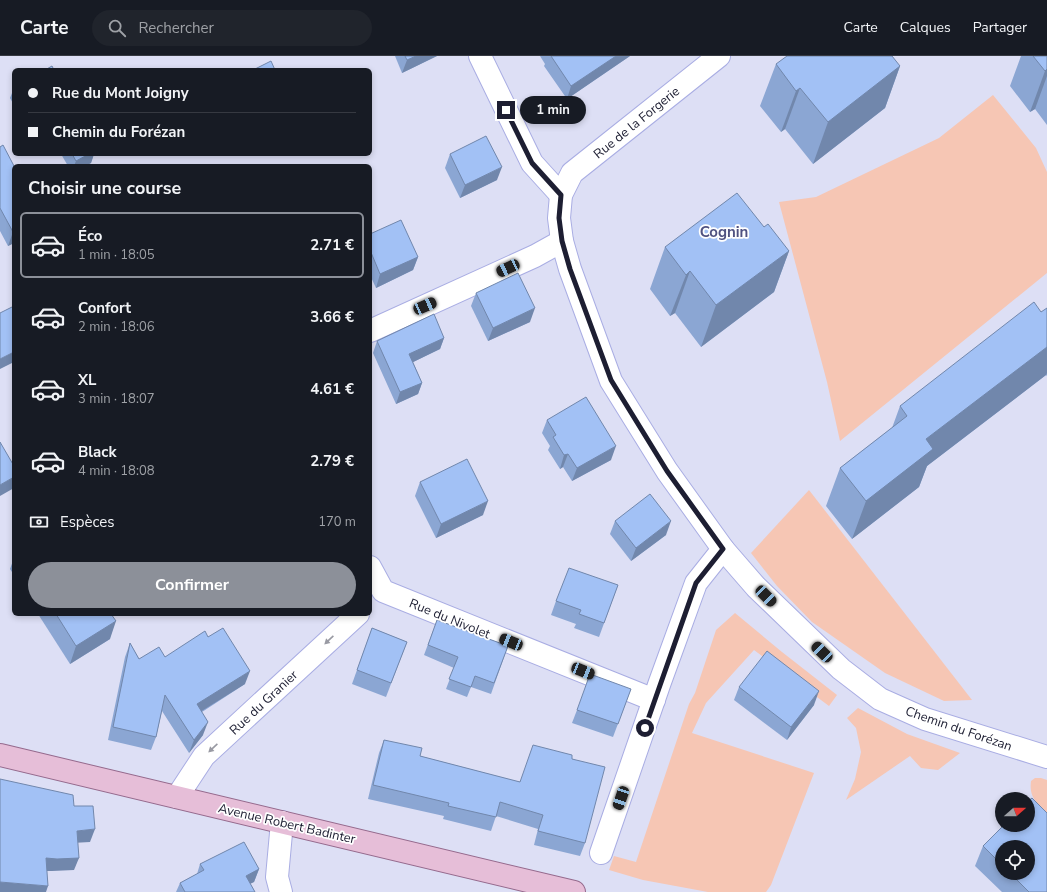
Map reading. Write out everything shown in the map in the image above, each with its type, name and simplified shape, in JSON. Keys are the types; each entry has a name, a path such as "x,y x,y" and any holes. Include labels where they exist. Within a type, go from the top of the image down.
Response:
{"main road":[{"name":"Avenue Robert Badinter","path":"0,755 574,892"}],"street":[{"path":"480,56 532,163 561,195"},
{"name":"Rue de la Forgerie","path":"561,195 572,173 719,56"},
{"name":"Chemin du Forézan","path":"561,195 559,218 562,241 570,269 611,380 667,471 723,549 756,587 841,669 880,699 925,719 1047,757"},
{"path":"372,330 535,256 562,241"},
{"path":"601,853 696,583 723,549"},
{"name":"Rue du Nivolet","path":"372,578 376,597 654,700"},
{"name":"Rue du Granier","path":"177,797 204,756 356,616"},
{"path":"281,892 277,876 282,822"}],"shaded area":[{"path":"993,95 1036,148 1047,172 1047,273 840,441 827,382 779,202 816,197 939,138"},
{"path":"809,490 972,700 944,701 885,673 812,622 777,586 751,553"},
{"path":"735,613 837,695 829,706 754,650 706,703 692,733 814,773 771,885 766,892 708,892 643,880 609,870 614,856 636,862 689,704 695,693 716,630"},
{"path":"858,708 907,734 960,753 938,770 921,768 910,756 846,800 855,779 861,752 856,728 847,718"},
{"path":"1035,778 1047,780 1047,813 1035,800 1035,792 1031,791 1031,781"}],"building":[{"path":"405,56 416,56 407,60"},
{"path":"551,56 616,56 571,86"},
{"path":"787,56 892,56 900,66 828,122 800,88 796,91 776,64"},
{"path":"1033,56 1047,56 1047,69 1045,71"},
{"path":"271,61 274,68 257,68"},
{"path":"486,136 502,167 465,185 450,154"},
{"path":"3,145 13,164 12,230 0,208 0,147"},
{"path":"73,156 85,156 76,161"},
{"path":"737,193 764,227 768,224 789,251 716,305 690,271 686,275 665,247"},
{"path":"401,220 418,257 380,274 372,255 372,233"},
{"path":"518,273 535,308 493,328 476,293"},
{"path":"1034,302 1041,312 1047,308 1047,347 926,439 933,449 866,501 840,468 907,416 900,406"},
{"path":"12,307 12,353 0,359 0,313"},
{"path":"434,314 444,338 409,354 422,383 400,392 377,341"},
{"path":"586,397 616,446 577,468 568,454 564,455 553,437 556,435 547,420"},
{"path":"0,442 12,463 12,478 0,485"},
{"path":"467,459 488,501 441,524 420,482"},
{"path":"650,494 671,521 636,548 615,521"},
{"path":"569,568 618,585 604,623 579,614 581,610 556,601"},
{"path":"57,616 112,616 116,621 76,646"},
{"path":"437,620 508,646 494,683 475,676 471,687 449,679 458,657 428,645"},
{"path":"223,628 250,671 197,704 208,722 194,740 165,695 156,737 113,727 130,643 139,659 159,647 165,657 205,631 208,637"},
{"path":"372,628 407,642 391,683 357,670"},
{"path":"767,651 819,691 791,727 739,687"},
{"path":"590,674 631,689 618,724 577,710"},
{"path":"384,740 422,748 420,756 520,782 533,745 572,755 572,759 605,767 585,843 538,831 543,815 500,802 496,817 448,806 449,803 373,785"},
{"path":"0,779 73,795 74,806 93,806 95,829 77,831 79,858 46,858 48,886 0,882"},
{"path":"1035,801 1047,813 1047,892 1029,892 1017,880 1035,880 1035,840 995,840 995,858 983,846 997,832 1035,832"},
{"path":"244,842 259,869 246,876 255,892 185,892 180,883 204,870 200,864"}],"district":[{"name":"Cognin","path":"724,232"}],"route":[{"path":"506,110 532,163 561,195 559,218 562,241 570,269 611,380 667,471 723,549 696,583 645,728"}]}
